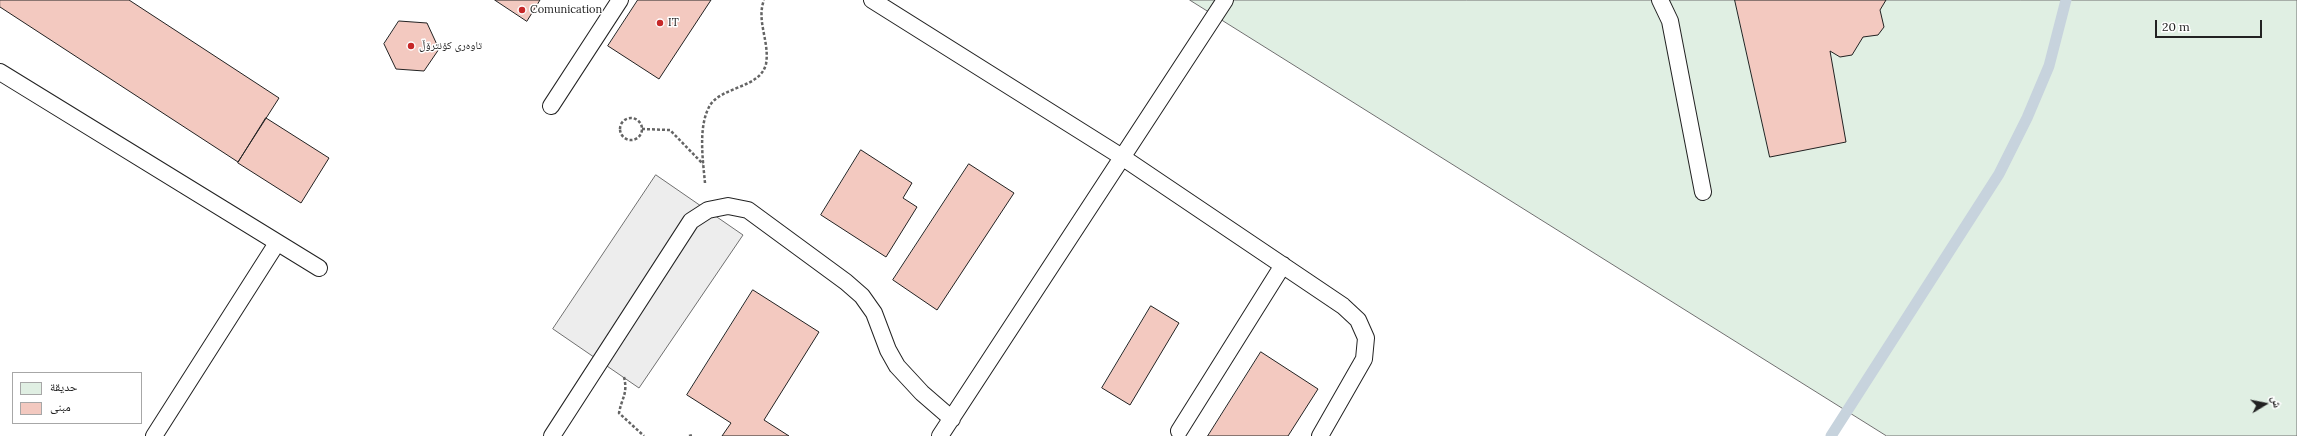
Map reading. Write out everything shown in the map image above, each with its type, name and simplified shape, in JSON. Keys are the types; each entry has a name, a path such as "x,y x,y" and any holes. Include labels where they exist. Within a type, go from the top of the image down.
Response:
{"lane":[{"path":"551,106 620,0"},
{"path":"872,0 1122,157 1343,306 1358,320 1366,338 1364,358 1320,436"},
{"path":"552,436 687,226 691,221 708,210 728,206 748,210 846,282 862,296 874,313 888,350 897,366 922,394 948,430 1122,157 1225,0"},
{"path":"1660,0 1670,21 1702,192"},
{"path":"0,72 319,268"},
{"path":"154,436 277,243"},
{"path":"1179,431 1283,265"}],"path":[{"path":"708,210 703,164 704,125 709,107 718,97 757,77 766,64 766,48 760,14 764,0"},
{"path":"628,118 634,118 640,123 642,129 639,136 634,139 627,139 622,135 620,128 622,122 628,118"},
{"path":"642,129 670,130 703,164"},
{"path":"605,353 616,362 623,373 626,386 625,398 619,413 644,436"},
{"path":"689,436 693,435"}],"green space":[{"path":"1190,0 2297,0 2297,436 1887,436"}],"shaded area":[{"path":"656,175 743,235 639,388 553,329"}],"building":[{"path":"0,0 129,0 279,98 238,162 0,7"},
{"name":"Comunication","path":"495,0 540,0 527,21"},
{"name":"IT","path":"638,0 711,0 659,79 608,46"},
{"path":"1735,0 1886,0 1880,10 1884,27 1878,35 1863,37 1852,55 1840,57 1830,51 1846,142 1770,157"},
{"name":"تاوەری کۆنترۆڵ","path":"399,21 427,23 439,49 424,71 396,69 384,44"},
{"path":"266,118 329,158 301,203 238,163"},
{"path":"861,150 912,183 903,198 917,207 886,257 821,215"},
{"path":"969,164 1014,193 937,310 893,280"},
{"path":"753,290 819,332 764,420 789,436 722,436 731,423 687,395"},
{"path":"1151,306 1179,323 1130,405 1102,388"},
{"path":"1261,352 1318,389 1288,436 1208,436"}],"waterway":[{"path":"1831,436 1999,174 2027,118 2049,66 2066,0"}],"place":[{"name":"Comunication","path":"522,10"},
{"name":"IT","path":"660,23"},
{"name":"تاوەری کۆنترۆڵ","path":"411,46"}]}
